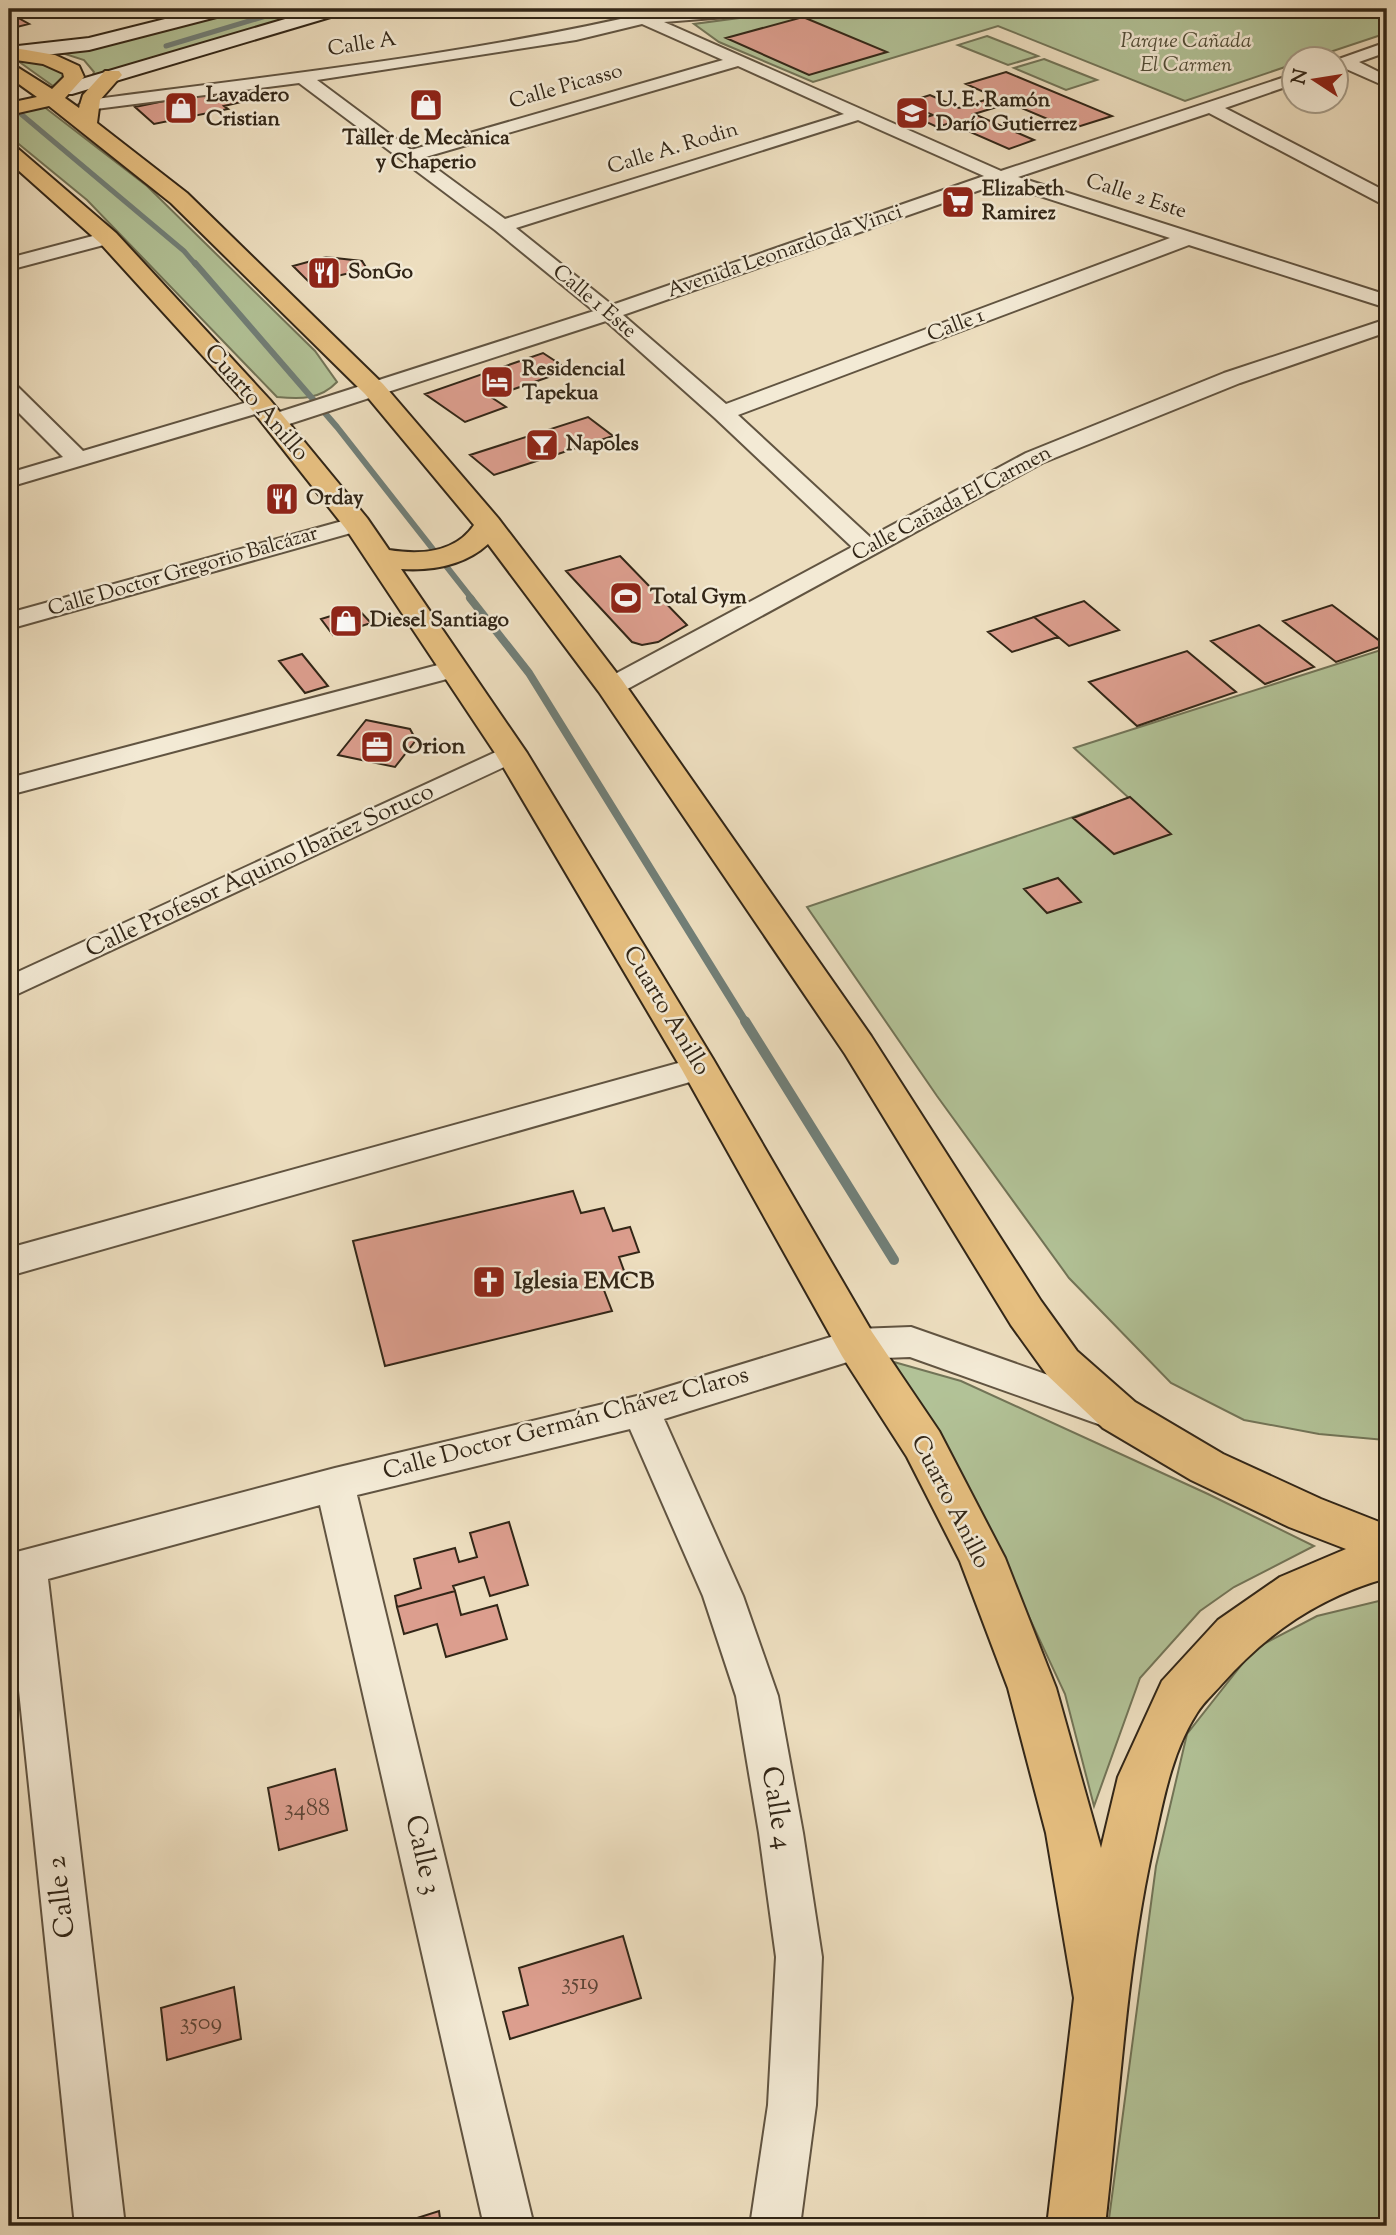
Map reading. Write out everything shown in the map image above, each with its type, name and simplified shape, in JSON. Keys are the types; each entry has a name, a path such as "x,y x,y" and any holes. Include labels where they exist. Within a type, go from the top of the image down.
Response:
{"highway":[{"path":"9,53 41,57 67,67 74,77 58,94 9,109"},
{"path":"9,68 58,94 87,115 178,198 374,389 488,524 611,687 858,1045 1026,1313 1062,1363 1119,1415 1207,1467 1305,1513 1387,1545"},
{"path":"87,115 112,75"},
{"name":"Cuarto Anillo","path":"9,152 108,238 268,413 357,524 511,753 700,1068 858,1344 923,1444 976,1547 1032,1688 1072,1833 1101,1997"},
{"path":"403,593 415,578 483,534 488,524"},
{"path":"380,557 414,562 479,554 511,556"},
{"path":"1076,2226 1101,1997 1122,1868 1143,1777 1179,1697 1235,1635 1297,1592 1354,1567 1387,1558"}],"main road":[{"path":"9,53 89,44 192,12 226,9"},
{"path":"58,94 112,75 338,9"}],"street":[{"name":"Calle A","path":"87,115 302,77 576,35 683,9"},
{"path":"645,19 764,9"},
{"name":"Calle 2 Este","path":"645,19 1000,177 1387,302"},
{"path":"1350,60 1387,47"},
{"name":"Calle Picasso","path":"407,157 738,61"},
{"path":"1350,67 1387,82"},
{"name":"Calle 1 Este","path":"302,77 502,226 608,313 723,413 869,549"},
{"name":"Avenida Leonardo da Vinci","path":"9,480 79,459 268,413 305,413 344,401 1280,84"},
{"path":"1210,107 1387,199"},
{"name":"Calle A. Rodin","path":"502,226 858,115"},
{"path":"9,264 108,238"},
{"name":"Calle 1","path":"723,413 1189,239"},
{"name":"Calle Cañada El Carmen","path":"611,687 1034,458 1232,378 1387,325"},
{"path":"9,391 79,459"},
{"name":"Calle Doctor Gregorio Balcázar","path":"9,621 357,524"},
{"path":"9,787 453,669"},
{"name":"Calle Profesor Aquino Ibañez Soruco","path":"9,988 511,753"},
{"path":"9,1262 700,1068"},
{"name":"Calle Doctor Germán Chávez Claros","path":"21,1583 340,1505 858,1344 911,1342 1119,1415"},
{"name":"Calle 4","path":"640,1410 723,1596 757,1696 781,1833 799,1957 792,2105 775,2226"},
{"name":"Calle 3","path":"340,1505 509,2226"},
{"name":"Calle 2","path":"21,1583 100,2226"}],"green space":[{"path":"243,9 319,9 92,77 94,72 84,60 59,52 113,44"},
{"name":"Parque Cañada El Carmen","path":"806,9 1387,9 1387,33 1348,46 1280,46 1280,69 1185,101 998,26 813,82 719,42 694,24"},
{"path":"987,36 1038,56 1008,65 958,45"},
{"path":"11,56 30,57 65,73 63,79 53,86"},
{"path":"1044,59 1097,80 1066,90 1014,68"},
{"path":"43,106 147,186 315,351 337,382 317,395 302,398 277,397 87,200 9,136 9,115"},
{"path":"1387,648 1385,1440 1319,1434 1244,1420 1171,1383 1069,1278 937,1096 807,907 1129,798 1074,748"},
{"path":"894,1362 961,1381 1208,1494 1314,1546 1234,1587 1200,1611 1140,1678 1094,1806 1065,1694 1009,1574"},
{"path":"1387,1599 1387,2226 1108,2226 1156,1866 1187,1734 1254,1649 1317,1616"}],"building":[{"path":"13,15 29,24 9,29 9,17"},
{"path":"803,17 887,52 809,75 726,38"},
{"path":"1006,72 1112,116 1071,129 1010,103 974,114 1034,140 1009,149 950,123 937,127 920,119 933,115 905,103 930,95 959,108 995,97 966,84"},
{"name":"Lavadero Cristian","path":"208,92 215,98 238,93 246,101 224,106 228,109 154,124 135,107"},
{"name":"SonGo","path":"326,257 362,261 367,269 328,278 332,280 312,285 293,266"},
{"name":"Residencial Tapekua","path":"543,353 569,370 491,397 506,407 465,422 425,394"},
{"name":"Napoles","path":"588,417 613,436 494,475 470,455"},
{"name":"Total Gym","path":"620,556 687,625 658,642 642,645 632,642 566,571"},
{"path":"1084,601 1119,630 1069,646 1034,617"},
{"path":"1332,605 1385,645 1336,662 1283,621"},
{"name":"Diesel Santiago","path":"357,608 371,623 333,635 321,619"},
{"path":"1034,617 1058,637 1012,652 988,632"},
{"path":"1259,625 1314,667 1265,684 1211,641"},
{"path":"1187,651 1236,692 1137,726 1089,682"},
{"path":"302,654 328,686 305,693 279,661"},
{"name":"Orion","path":"366,720 410,729 416,740 395,767 338,755"},
{"path":"1130,797 1171,834 1114,854 1073,818"},
{"path":"1058,878 1081,902 1047,913 1024,889"},
{"name":"Iglesia EMCB","path":"573,1191 581,1213 604,1208 613,1231 630,1227 639,1252 619,1257 627,1279 602,1285 612,1311 385,1366 353,1241"},
{"path":"509,1522 528,1585 490,1596 484,1577 453,1586 455,1591 397,1607 395,1596 421,1588 414,1559 455,1548 459,1562 477,1557 470,1533"},
{"path":"455,1591 461,1615 497,1605 507,1639 446,1657 437,1624 404,1634 397,1607"},
{"path":"335,1769 347,1830 279,1850 268,1788"},
{"path":"623,1936 641,1998 510,2039 503,2012 528,2005 519,1968"},
{"path":"234,1987 241,2039 167,2060 161,2008"},
{"path":"439,2211 441,2226 392,2226"}],"waterway":[{"path":"166,46 289,9"},
{"path":"21,114 184,251 196,265"},
{"path":"195,263 337,427 472,599"},
{"path":"470,598 529,673 746,1023"},
{"path":"745,1021 894,1260"}],"place":[{"name":"Taller de Mecànica y Chaperio","path":"426,105"},
{"name":"Lavadero Cristian","path":"181,108"},
{"name":"U. E. Ramón Darío Gutierrez","path":"912,113"},
{"name":"Elizabeth Ramirez","path":"958,202"},
{"name":"SonGo","path":"324,273"},
{"name":"Residencial Tapekua","path":"497,382"},
{"name":"Napoles","path":"542,445"},
{"name":"Orday","path":"282,499"},
{"name":"Total Gym","path":"626,598"},
{"name":"Diesel Santiago","path":"346,621"},
{"name":"Orion","path":"377,747"},
{"name":"Iglesia EMCB","path":"489,1282"}]}
